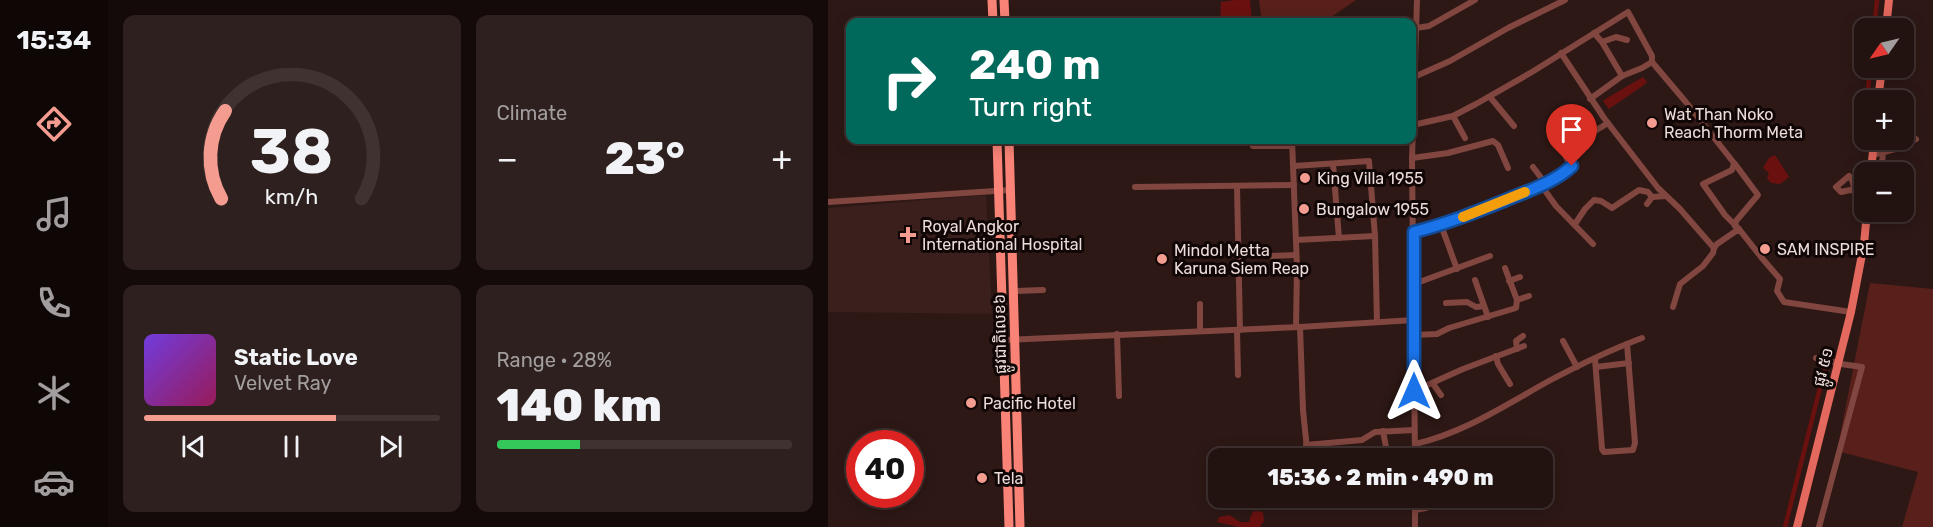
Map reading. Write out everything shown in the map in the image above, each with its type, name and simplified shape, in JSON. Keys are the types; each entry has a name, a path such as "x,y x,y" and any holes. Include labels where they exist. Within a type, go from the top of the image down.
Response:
{"highway":[{"path":"992,0 993,18"},
{"path":"1005,0 1005,18"},
{"name":"ផ្លូវជាតិលេខ៦","path":"997,144 1009,527"},
{"name":"ផ្លូវជាតិលេខ៦","path":"1009,144 1020,527"}],"main road":[{"path":"1887,18 1889,0"},
{"path":"1875,162 1879,154 1878,150"},
{"name":"ផ្លូវ ៥១","path":"1797,527 1833,363 1851,312 1866,222"}],"street":[{"path":"1417,0 1416,28 1429,26 1475,0"},
{"path":"1416,76 1450,61 1508,28 1565,0"},
{"path":"1416,125 1453,116 1490,97 1628,12 1652,56 1652,62 1685,100 1758,195 1736,221 1737,228"},
{"path":"1594,33 1622,76"},
{"path":"1602,42 1616,38 1627,40"},
{"path":"1561,53 1608,123 1666,196 1714,248"},
{"path":"1590,99 1622,76 1652,62"},
{"path":"1490,97 1514,126"},
{"path":"1453,116 1465,138"},
{"path":"1414,232 1441,225 1543,184 1571,167 1564,150 1608,123"},
{"path":"1880,162 1879,154 1916,139"},
{"path":"1412,158 1448,153 1494,141 1508,168"},
{"path":"1253,146 1279,144"},
{"path":"1292,144 1298,327 1306,448"},
{"path":"1412,144 1414,448"},
{"path":"1294,166 1369,161 1375,237 1377,322"},
{"path":"1734,163 1732,170 1703,184 1780,279 1777,289 1779,296 1784,302 1851,312"},
{"path":"1333,164 1339,238"},
{"path":"1533,167 1556,206 1593,244"},
{"path":"1135,187 1294,185"},
{"path":"1237,186 1238,375"},
{"path":"828,202 1010,190"},
{"path":"1575,224 1592,201 1598,200 1612,208 1639,190 1648,192 1652,197"},
{"path":"1652,197 1666,196"},
{"path":"1647,204 1652,197"},
{"path":"1441,225 1457,269"},
{"path":"1673,307 1680,284 1702,266 1717,244 1737,228"},
{"path":"1296,240 1375,237"},
{"path":"1270,256 1296,255"},
{"path":"1414,284 1490,256"},
{"path":"1414,335 1437,334 1449,328 1516,308 1517,300 1505,268"},
{"path":"1509,281 1520,277"},
{"path":"1475,280 1488,317"},
{"path":"1014,291 1043,290"},
{"path":"1517,300 1529,296"},
{"path":"1446,303 1467,303 1476,308 1484,306"},
{"path":"1200,304 1200,331"},
{"path":"1003,340 1414,320"},
{"path":"1117,334 1119,396"},
{"path":"1414,391 1496,356 1521,348 1516,341 1523,336"},
{"path":"1595,363 1642,338"},
{"path":"1563,341 1577,367"},
{"path":"1595,363 1603,450 1613,452 1633,450 1635,443 1627,344"},
{"path":"1496,356 1510,384"},
{"path":"1816,358 1833,363 1862,366 1819,527"},
{"path":"1414,444 1462,429 1577,367 1595,363 1629,363"},
{"path":"1433,384 1441,395"},
{"path":"1306,445 1362,440 1376,432 1383,431 1414,430"},
{"path":"1383,431 1386,448"},
{"path":"1415,527 1415,510 1424,508"}],"shaded area":[{"path":"1250,0 1252,18 1220,18 1221,2"},
{"path":"1259,0 1356,0 1330,18 1261,18"},
{"path":"1643,77 1647,82 1644,85 1609,109 1603,101"},
{"path":"1775,155 1789,177 1780,184 1771,183 1767,178 1769,173 1763,168 1769,158"},
{"name":"Royal Angkor International Hospital","path":"986,195 992,314 828,312 828,208"},
{"path":"1870,283 1933,289 1933,527 1902,527 1918,472 1837,451"},
{"path":"1255,511 1263,512 1264,521 1260,527 1239,527 1217,522 1219,517 1230,515 1240,522 1249,522"}],"waterway":[{"path":"1875,18 1877,0"},
{"path":"1868,90 1869,78"},
{"path":"1785,527 1828,356"}],"slow traffic":[{"path":"1463,217 1525,192"}],"place":[{"name":"Wat Than Noko Reach Thorm Meta","path":"1652,123"},
{"name":"King Villa 1955","path":"1305,178"},
{"name":"Bungalow 1955","path":"1304,209"},
{"name":"Royal Angkor International Hospital","path":"908,235"},
{"name":"SAM INSPIRE","path":"1765,249"},
{"name":"Mindol Metta Karuna Siem Reap","path":"1162,259"},
{"name":"Pacific Hotel","path":"971,403"},
{"name":"Tela","path":"982,478"}],"route":[{"path":"1414,391 1414,232 1441,225 1526,192 1572,166"}]}
